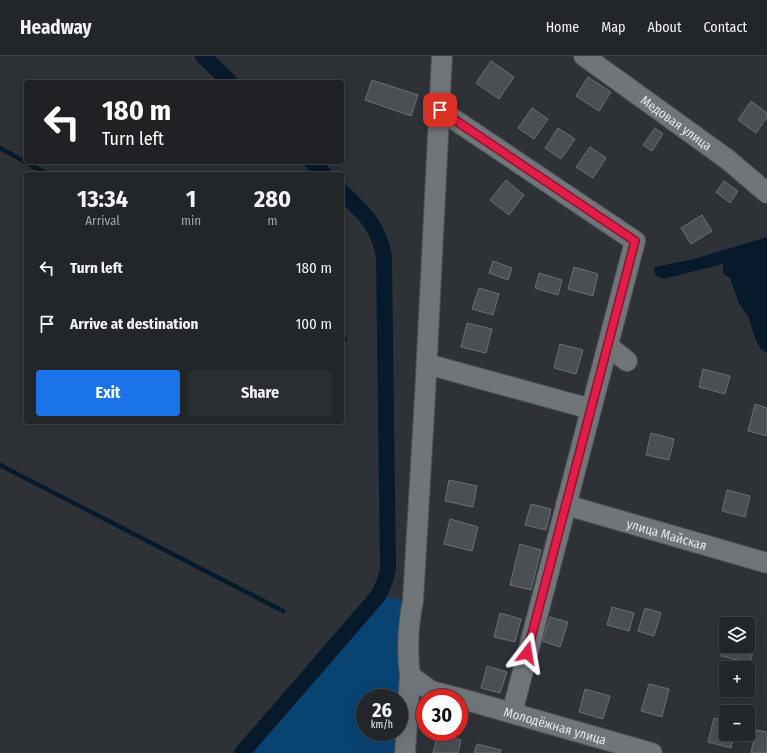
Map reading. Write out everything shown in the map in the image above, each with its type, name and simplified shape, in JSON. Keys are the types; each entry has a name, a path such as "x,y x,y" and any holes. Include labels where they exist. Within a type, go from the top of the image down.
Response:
{"street":[{"path":"405,753 410,676 408,665 410,618 413,601 427,364 442,56"},
{"name":"Медовая улица","path":"584,56 727,159 767,193"},
{"path":"440,110 635,241 512,713"},
{"path":"608,346 627,360"},
{"path":"427,364 591,409"},
{"name":"улица Майская","path":"566,505 767,563"},
{"name":"Молодёжная улица","path":"410,676 428,689"},
{"name":"Молодёжная улица","path":"468,701 652,753"}],"shaded area":[{"path":"767,237 767,353 761,349 756,341 748,316 739,304 730,278 723,274 723,264 663,279 655,275 655,267 694,259"},
{"path":"378,596 413,601 408,696 408,689 356,689 356,741 406,741 405,753 242,753"}],"building":[{"path":"491,61 514,77 499,99 476,83"},
{"path":"588,77 611,92 599,111 576,96"},
{"path":"372,80 418,95 411,116 365,100"},
{"path":"751,101 767,113 767,117 756,133 738,120"},
{"path":"532,108 548,119 534,139 518,128"},
{"path":"558,128 575,139 561,159 545,148"},
{"path":"655,128 663,134 652,151 643,145"},
{"path":"590,147 606,158 593,178 576,167"},
{"path":"506,180 524,195 509,215 490,200"},
{"path":"724,181 738,191 730,203 716,192"},
{"path":"702,215 712,231 691,244 681,228"},
{"path":"493,261 512,268 508,280 489,273"},
{"path":"574,267 598,274 593,296 568,289"},
{"path":"539,273 562,280 558,295 535,288"},
{"path":"479,288 499,294 493,315 472,309"},
{"path":"467,323 492,329 486,353 461,347"},
{"path":"560,344 583,350 576,374 554,368"},
{"path":"703,369 730,376 725,394 699,387"},
{"path":"755,404 767,408 767,436 748,431"},
{"path":"651,433 674,439 669,460 646,455"},
{"path":"449,480 477,486 473,507 445,501"},
{"path":"727,490 750,496 745,517 722,511"},
{"path":"531,504 551,509 546,530 525,525"},
{"path":"450,519 478,527 472,551 444,544"},
{"path":"520,544 541,550 531,590 510,585"},
{"path":"612,607 634,613 629,631 607,625"},
{"path":"645,608 661,613 654,636 638,631"},
{"path":"500,613 521,619 515,642 494,637"},
{"path":"550,617 568,622 560,647 542,641"},
{"path":"722,653 752,653 750,661 742,661 721,656"},
{"path":"487,666 507,672 500,693 481,688"},
{"path":"649,684 669,689 662,717 641,711"},
{"path":"585,689 610,696 603,719 579,712"},
{"path":"714,718 719,719 719,741 732,741 731,748 708,742"},
{"path":"756,730 767,732 767,753 751,753 754,741 755,741"},
{"path":"436,741 461,741 458,753 433,753"},
{"path":"477,744 501,750 500,753 474,753"}],"waterway":[{"path":"203,56 228,80"},
{"path":"0,148 24,161"},
{"path":"29,164 43,172"},
{"path":"314,164 322,172"},
{"path":"242,753 378,596 388,569 384,257 382,246 374,228 364,214 344,194"},
{"path":"0,465 283,611"}],"route":[{"path":"440,110 635,241 527,653"}]}
